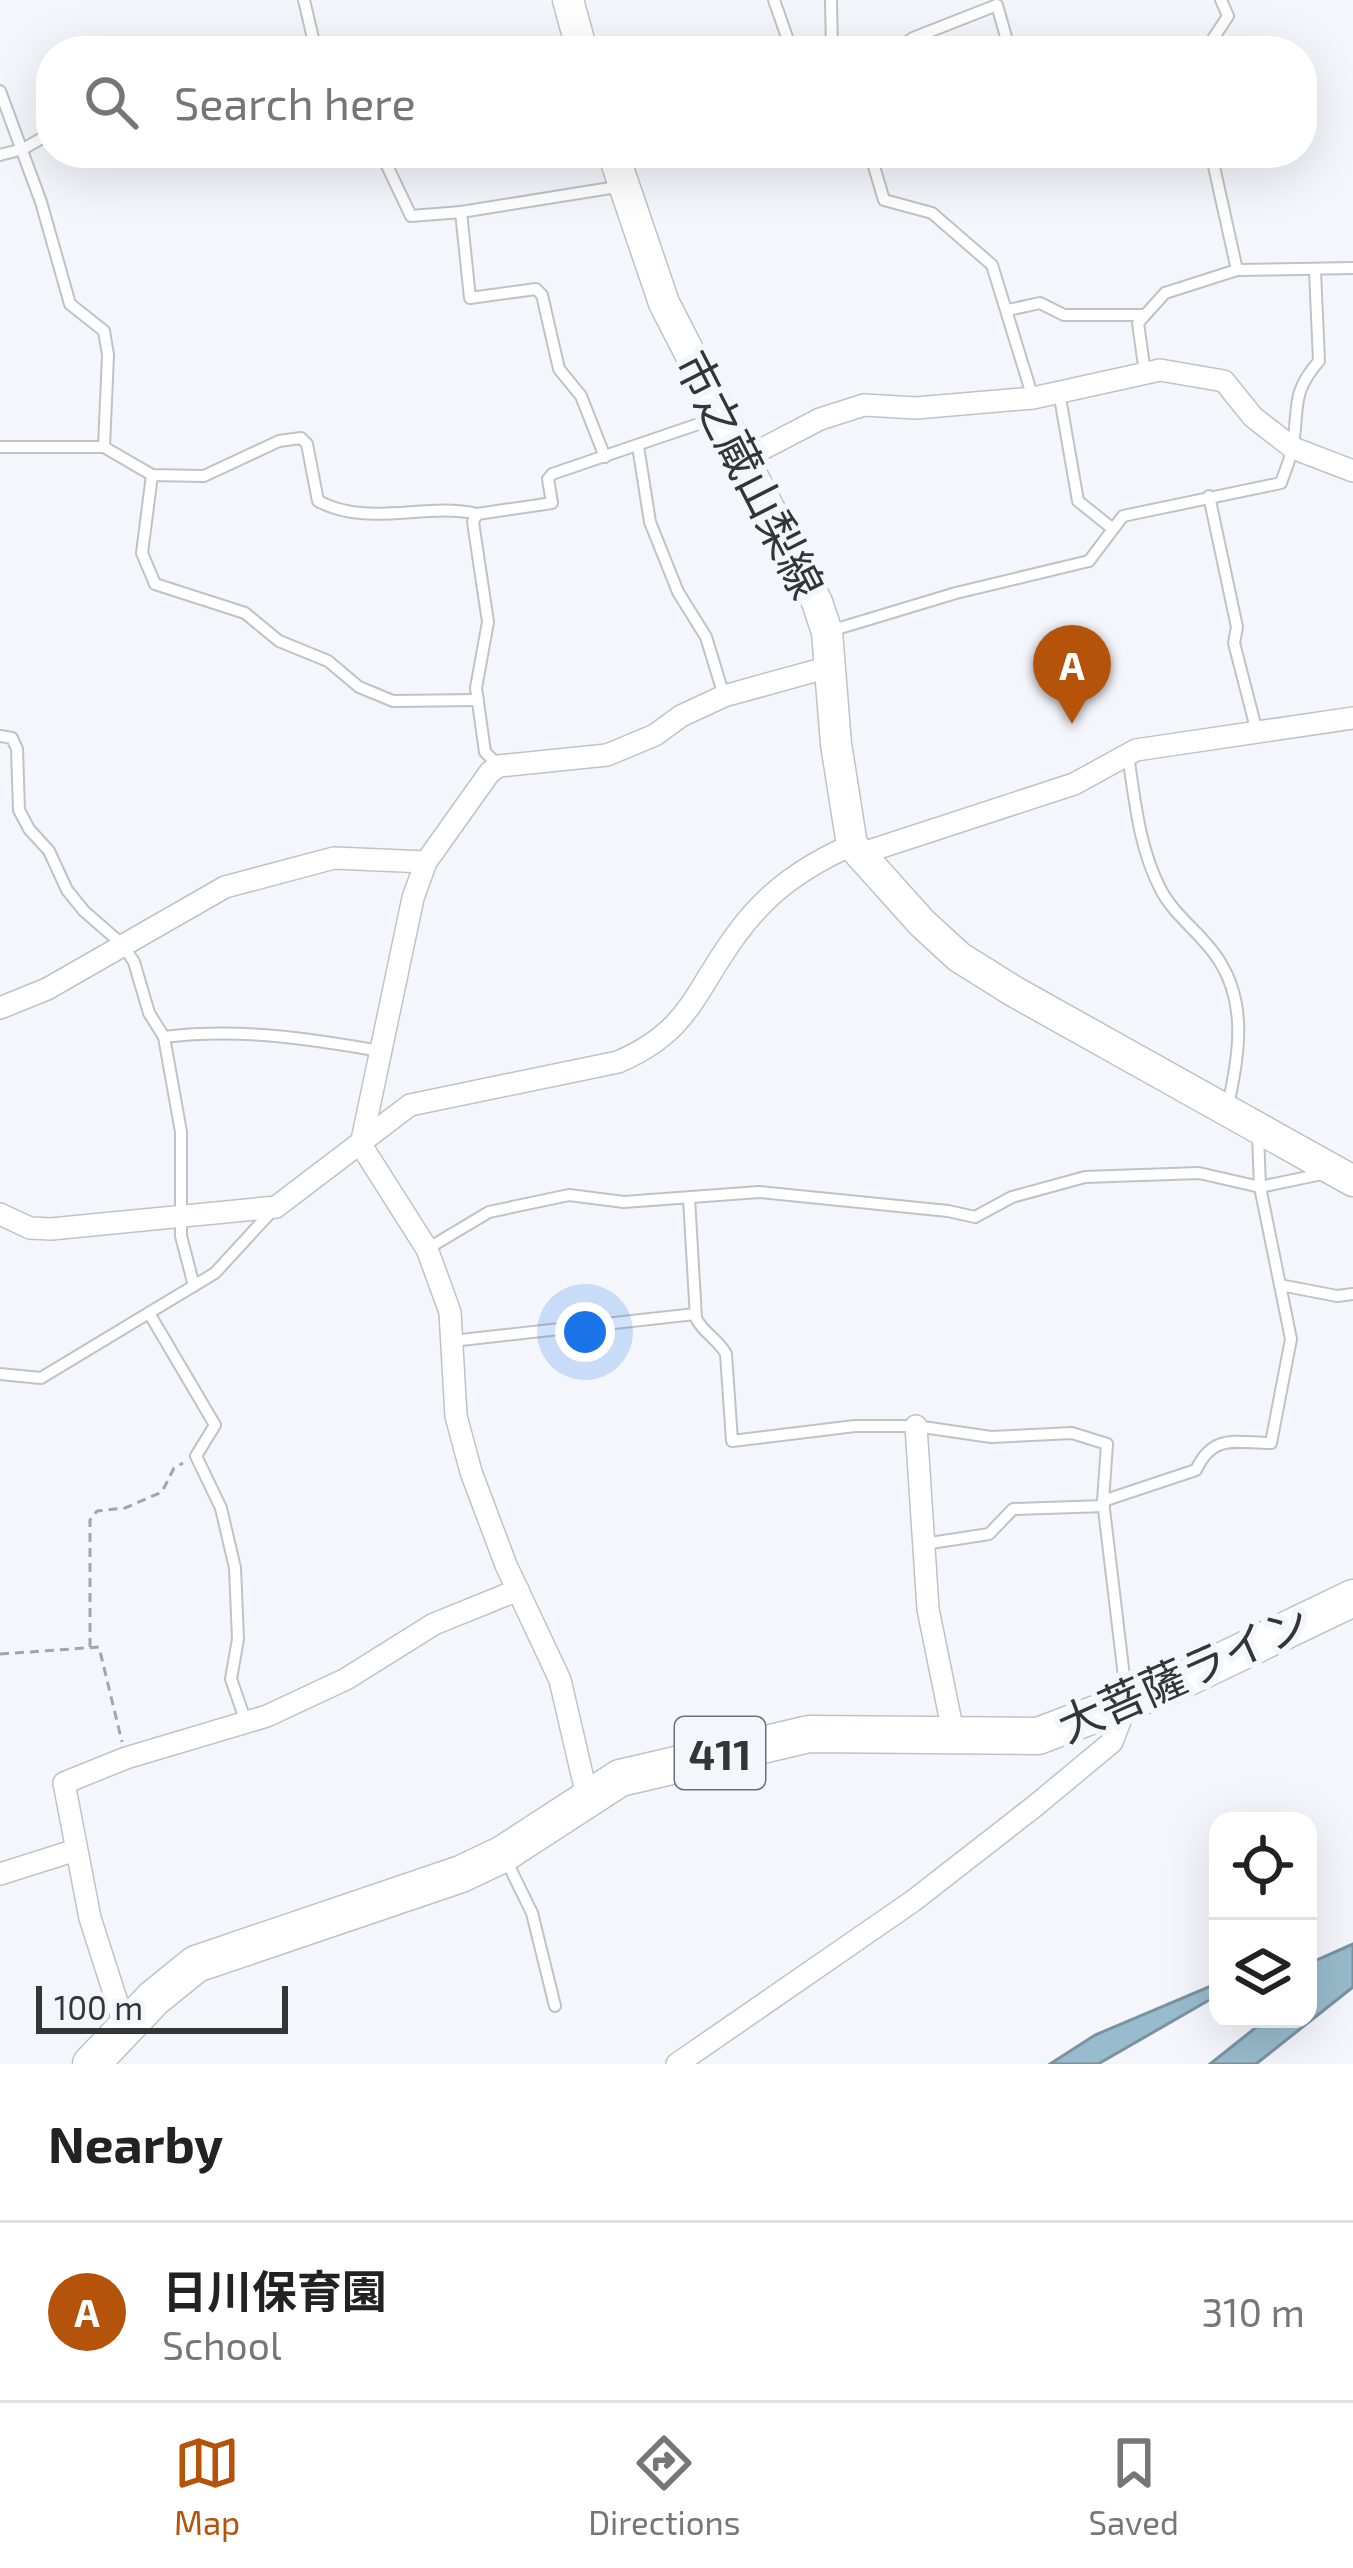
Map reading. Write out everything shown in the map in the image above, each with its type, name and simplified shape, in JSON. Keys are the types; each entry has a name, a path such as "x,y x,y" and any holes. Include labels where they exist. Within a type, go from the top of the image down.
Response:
{"highway":[{"name":"大菩薩ライン","path":"91,2064 175,1978 196,1964 461,1874 503,1854 620,1778 809,1734 1037,1736 1172,1685 1353,1598"}],"main road":[{"path":"568,0 578,36"},
{"name":"市之蔵山梨線","path":"618,168 664,303 817,602 827,632 836,744 856,850"},
{"path":"856,850 959,957 1344,1176"}],"street":[{"path":"746,458 820,419 864,405 916,408 1033,398 1160,370 1225,381 1253,417 1293,448 1353,471"},
{"path":"587,1796 560,1681 477,1489 455,1416 450,1312 427,1249 361,1145 380,1051 413,898 426,862 490,772 499,766 607,755 656,735 681,716 724,696 830,667"},
{"path":"0,1214 30,1228 51,1229 276,1207 410,1105 618,1062 650,1048 687,1014 736,934 775,889 815,861 1074,784 1150,748 1353,718"},
{"path":"0,1008 47,989 196,901 242,882 334,858 426,862"},
{"path":"916,1426 928,1610 954,1737"},
{"path":"124,2027 100,1956 64,1783 126,1758 266,1716 346,1679 434,1624 518,1591"},
{"path":"676,2064 913,1900 1035,1806 1112,1742 1127,1702"},
{"path":"0,1874 76,1850"}],"lane":[{"path":"304,0 312,36"},
{"path":"774,0 787,36"},
{"path":"831,0 832,36"},
{"path":"1215,36 1228,16 1221,0"},
{"path":"918,36 997,5 1006,36"},
{"path":"0,91 23,148 70,304 104,332 108,355 104,447"},
{"path":"0,155 36,141"},
{"path":"389,168 411,216 624,186"},
{"path":"874,168 884,200 932,213 978,250 999,278 1033,398"},
{"path":"1214,168 1237,270"},
{"path":"460,212 470,298 536,289 542,295 560,369 581,396 605,457"},
{"path":"1145,373 1138,323 1165,293 1237,270 1353,268"},
{"path":"827,632 956,593 1089,561 1123,516 1281,483 1293,448 1297,394 1302,380 1319,361 1315,271"},
{"path":"1008,310 1040,303 1064,315 1144,315"},
{"path":"1059,392 1078,501 1113,529"},
{"path":"0,447 104,447 152,475 204,476 279,441 301,438 307,443 318,500 334,509 383,515 453,508 477,514 552,503 548,478 552,473 723,416"},
{"path":"638,446 650,522 678,592 706,637 724,696"},
{"path":"152,475 142,553 155,584 244,614 279,641 328,661 359,687 393,701 478,700"},
{"path":"1209,496 1237,627 1234,644 1257,732"},
{"path":"477,514 473,522 488,622 478,665 478,700 484,752 499,766"},
{"path":"0,736 12,738 17,749 20,810 29,829 49,851 67,890 84,911 123,945 134,962 149,1013 164,1037 181,1132 179,1215 194,1286"},
{"path":"1128,755 1144,852 1162,895 1221,962 1238,1010 1239,1050 1227,1109"},
{"path":"164,1037 216,1031 282,1034 380,1051"},
{"path":"924,1544 989,1534 1013,1509 1104,1503 1196,1470 1205,1450 1220,1442 1271,1443 1291,1339 1260,1187 1257,1127"},
{"path":"427,1249 489,1212 569,1195 624,1202 759,1192 975,1217 1012,1197 1085,1177 1199,1173 1260,1187 1344,1176"},
{"path":"689,1198 695,1314 701,1329 726,1354 732,1441 855,1426 916,1426 992,1437 1072,1433 1108,1444 1104,1503 1127,1702"},
{"path":"0,1374 41,1378 194,1286 215,1273 276,1207"},
{"path":"1280,1285 1337,1297 1353,1294"},
{"path":"149,1313 214,1425 196,1456 221,1508 235,1568 238,1640 231,1678 246,1722"},
{"path":"452,1341 695,1314"},
{"path":"503,1854 532,1913 555,2006"}],"path":[{"path":"90,1648 90,1520 97,1511 125,1508 162,1492 174,1468 196,1456"},
{"path":"0,1654 99,1647 126,1758"}],"water":[{"path":"1353,1944 1353,1987 1317,2016 1317,1960"},
{"path":"1209,1987 1209,2000 1098,2064 1050,2064 1095,2035"},
{"path":"1255,2028 1301,2028 1256,2064 1210,2064"}],"place":[{"name":"日川保育園","path":"1072,724"}]}
